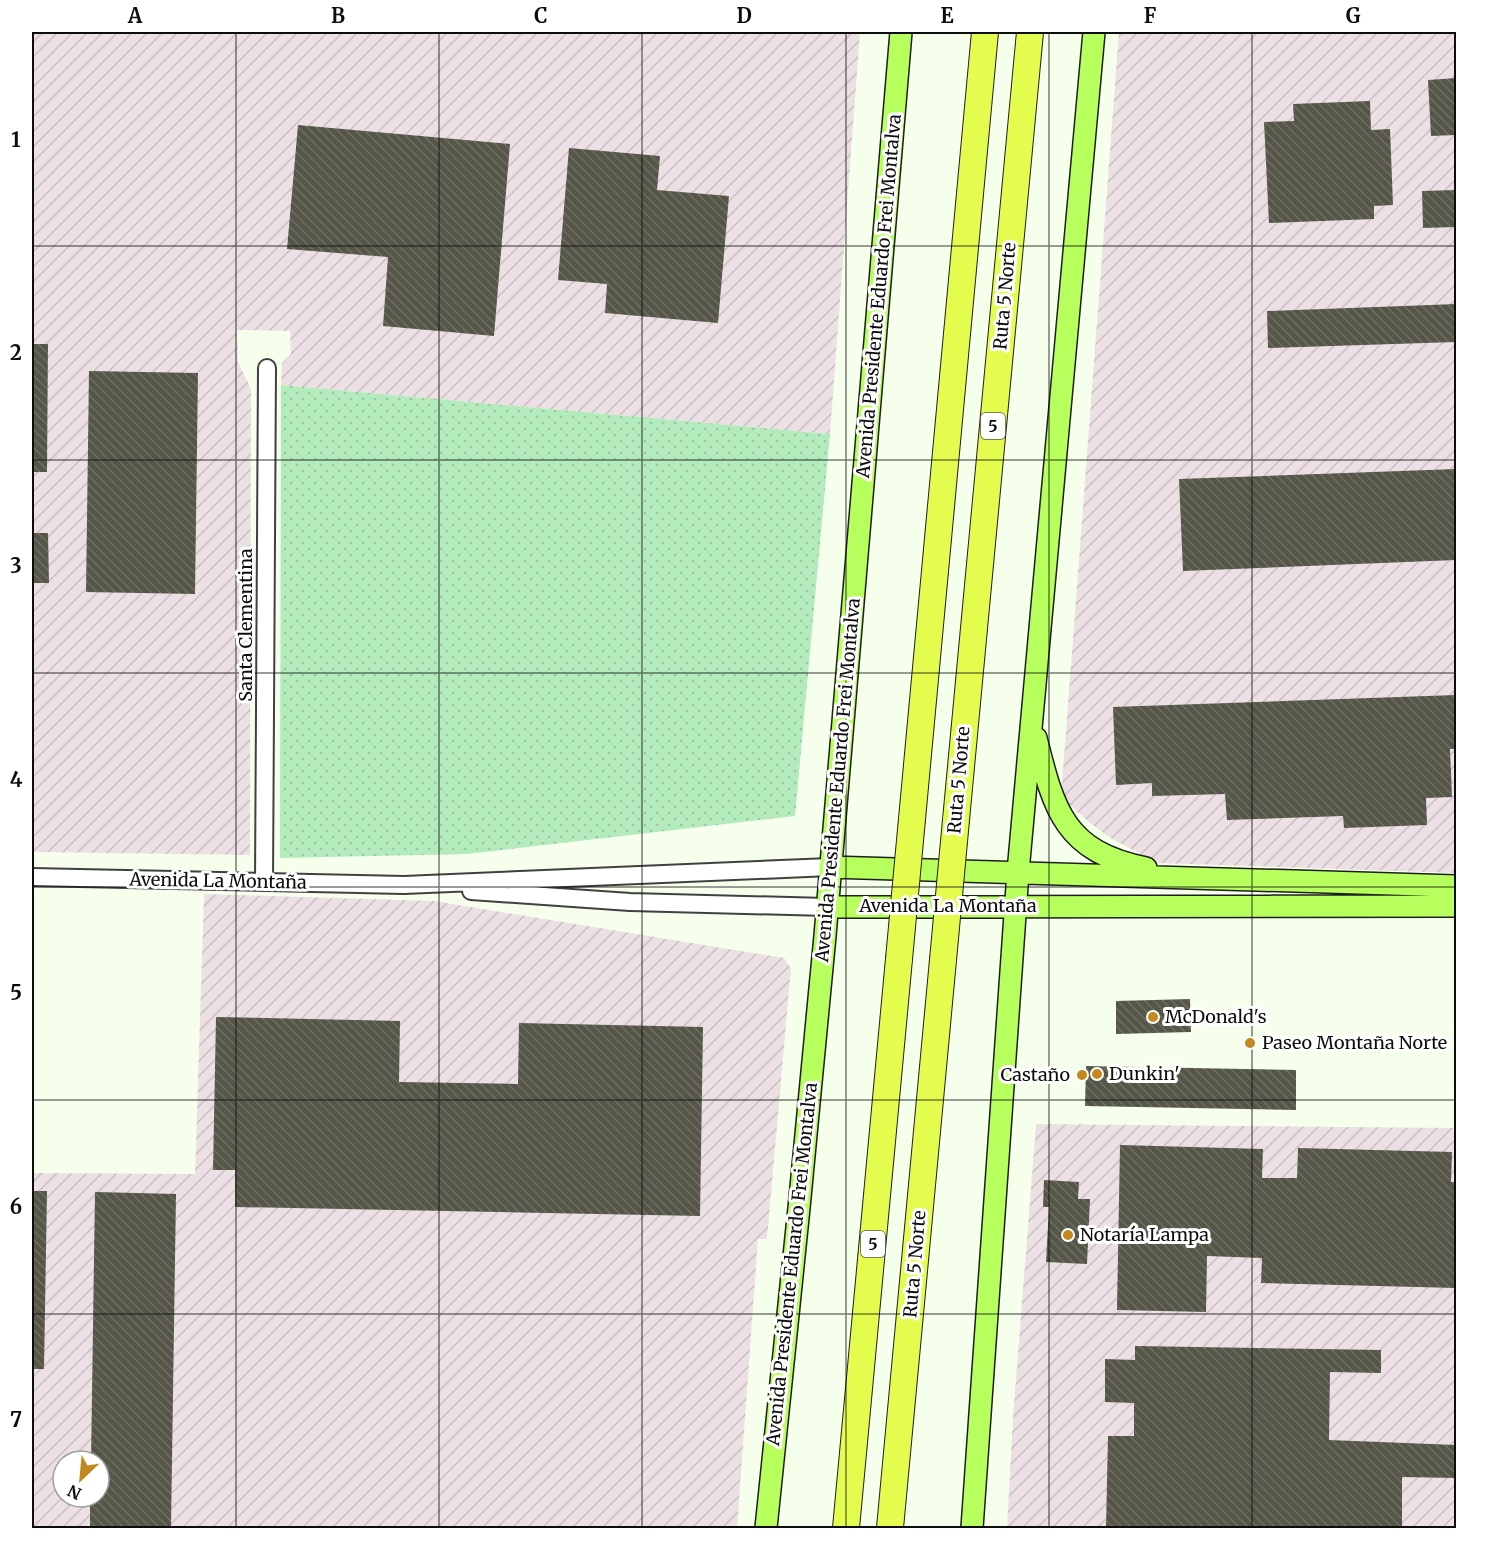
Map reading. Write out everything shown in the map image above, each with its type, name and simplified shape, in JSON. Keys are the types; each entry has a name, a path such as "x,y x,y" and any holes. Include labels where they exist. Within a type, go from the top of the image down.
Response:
{"highway":[{"name":"5","path":"846,1528 985,32"},
{"name":"Ruta 5 Norte","path":"890,1528 1030,32"}],"main road":[{"name":"Avenida Presidente Eduardo Frei Montalva","path":"766,1528 827,907 901,32"},
{"path":"972,1528 1018,872 1094,32"},
{"path":"1032,720 1056,807 1063,819 1082,840 1093,849 1123,862 1191,877"},
{"name":"Avenida La Montaña","path":"830,867 1456,886"},
{"name":"Avenida La Montaña","path":"827,907 1456,906"}],"street":[{"name":"Santa Clementina","path":"264,882 267,368"},
{"name":"Avenida La Montaña","path":"32,877 404,885 830,867"},
{"name":"Avenida La Montaña","path":"404,885 566,899 827,907"}],"shaded area":[{"path":"32,32 860,32 830,434 281,385 282,363 291,354 290,331 237,330 238,362 251,389 250,855 32,852"},
{"path":"1119,32 1456,32 1456,873 1158,863 1112,839 1061,797"},
{"path":"204,894 434,901 784,958 791,968 767,1239 758,1239 737,1528 32,1528 32,1173 195,1174"},
{"path":"1036,1124 1456,1128 1456,1528 1007,1528 1013,1417"}],"green space":[{"path":"281,385 830,434 795,816 467,854 280,858"}],"building":[{"path":"1456,78 1456,135 1431,136 1428,80"},
{"path":"1370,101 1371,130 1390,129 1393,205 1374,206 1374,219 1269,223 1264,122 1294,121 1293,104"},
{"path":"298,125 510,144 494,336 383,326 388,257 287,249"},
{"path":"569,148 660,156 657,190 729,196 718,323 605,313 607,284 558,280"},
{"path":"1456,190 1456,227 1423,228 1422,191"},
{"path":"1456,304 1456,342 1268,348 1267,311"},
{"path":"32,344 48,344 47,472 32,472"},
{"path":"89,371 198,373 195,594 86,592"},
{"path":"1456,469 1456,560 1183,571 1179,479"},
{"path":"32,533 48,533 49,583 32,583"},
{"path":"1456,695 1456,749 1450,749 1452,797 1426,798 1427,825 1344,828 1343,816 1227,820 1225,794 1152,796 1152,783 1116,785 1113,707"},
{"name":"McDonald's","path":"1190,999 1191,1032 1116,1034 1116,1001"},
{"path":"216,1017 400,1021 399,1082 518,1084 519,1023 703,1027 700,1216 235,1207 235,1170 213,1170"},
{"path":"1086,1066 1296,1070 1296,1110 1085,1106"},
{"path":"1120,1145 1263,1149 1262,1178 1297,1178 1298,1148 1452,1152 1451,1182 1456,1182 1456,1288 1261,1283 1262,1258 1207,1256 1206,1312 1117,1310"},
{"name":"Notaría Lampa","path":"1044,1180 1079,1182 1078,1199 1090,1199 1087,1264 1046,1262 1049,1207 1043,1207"},
{"path":"32,1191 47,1191 44,1369 32,1369"},
{"path":"95,1192 176,1194 171,1528 90,1528 90,1509 111,1509 111,1449 91,1449"},
{"path":"1135,1346 1381,1350 1381,1373 1330,1372 1329,1440 1456,1445 1456,1478 1402,1477 1402,1528 1106,1528 1108,1436 1134,1436 1134,1403 1105,1402 1105,1359 1135,1360"}],"place":[{"name":"McDonald's","path":"1153,1017"},
{"name":"Paseo Montaña Norte","path":"1250,1043"},
{"name":"Dunkin'","path":"1097,1074"},
{"name":"Castaño","path":"1082,1075"},
{"name":"Notaría Lampa","path":"1068,1235"}]}
